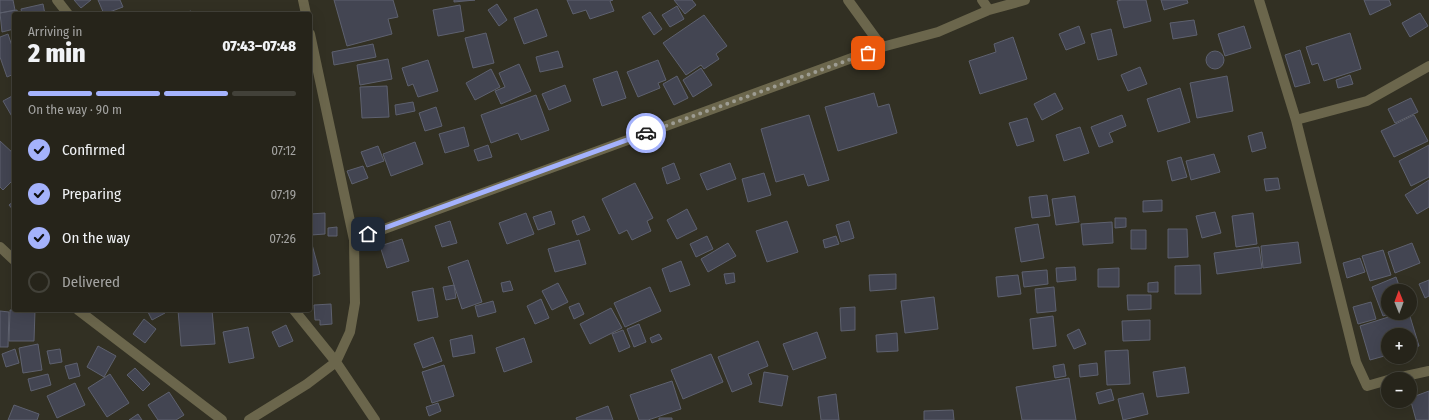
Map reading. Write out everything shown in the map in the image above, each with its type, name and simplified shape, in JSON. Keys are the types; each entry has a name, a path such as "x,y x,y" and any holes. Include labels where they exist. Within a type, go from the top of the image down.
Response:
{"street":[{"path":"57,0 66,12"},
{"path":"303,0 306,12"},
{"path":"848,0 882,47"},
{"path":"982,0 989,10"},
{"path":"354,240 882,47 938,32 989,10 1025,0"},
{"path":"1259,0 1296,120 1356,362 1367,386 1381,382"},
{"path":"249,420 307,384 336,362 350,332 355,303 354,240 312,43"},
{"path":"1296,120 1367,101 1429,66"},
{"path":"0,248 12,258"},
{"path":"81,312 222,420"},
{"path":"296,312 336,362 375,420"},
{"path":"1417,374 1429,371"}],"building":[{"path":"0,0 13,0 15,10 0,13"},
{"path":"74,0 91,0 81,8"},
{"path":"98,0 120,0 123,7 109,12 103,12"},
{"path":"334,0 393,0 398,17 388,19 392,34 347,46"},
{"path":"454,0 475,0 454,2"},
{"path":"567,0 613,0 610,1 614,11 590,19 586,10 573,14"},
{"path":"674,0 692,0 696,5 685,14"},
{"path":"1146,0 1151,21 1124,28 1117,1"},
{"path":"1161,0 1187,0 1188,3 1164,10"},
{"path":"1364,0 1389,0 1391,5 1370,15"},
{"path":"43,4 45,12 22,12 21,9"},
{"path":"497,4 507,20 499,26 488,10"},
{"path":"460,5 464,31 438,36 433,10"},
{"path":"677,6 684,19 670,27 662,15"},
{"path":"537,9 547,36 524,44 514,18"},
{"path":"17,10 18,12 12,12 12,30 2,32 0,13"},
{"path":"650,12 662,29 654,35 642,17"},
{"path":"1420,13 1428,26 1410,37 1402,23"},
{"path":"704,15 727,46 716,54 719,59 704,69 701,65 686,75 663,43"},
{"path":"1194,20 1197,35 1173,39 1170,23"},
{"path":"1079,26 1085,43 1066,50 1059,34"},
{"path":"1244,26 1251,48 1225,56 1218,34"},
{"path":"1111,29 1117,55 1098,60 1091,34"},
{"path":"486,33 494,63 473,68 465,38"},
{"path":"1350,33 1361,69 1324,81 1318,63 1312,65 1306,47"},
{"path":"8,34 12,46 12,75 7,77 0,57 0,37"},
{"path":"1013,37 1027,79 980,94 969,61 996,52 994,44"},
{"path":"373,44 376,57 334,65 332,52"},
{"path":"1300,50 1310,83 1295,87 1285,55"},
{"path":"558,51 563,67 540,72 536,57"},
{"path":"1215,51 1221,54 1224,60 1221,66 1215,69 1209,66 1206,60 1209,54"},
{"path":"388,59 392,79 360,85 357,65"},
{"path":"428,60 438,91 418,97 413,84 408,86 402,68"},
{"path":"658,60 666,80 658,83 660,88 638,97 627,72"},
{"path":"519,64 531,91 501,104 495,91 505,87 499,73"},
{"path":"1140,67 1147,84 1128,91 1121,75"},
{"path":"701,68 712,85 693,97 683,80"},
{"path":"491,69 500,87 475,100 466,83"},
{"path":"617,71 626,98 602,106 593,79"},
{"path":"1350,75 1353,84 1338,88 1336,80"},
{"path":"677,76 688,98 674,105 663,84"},
{"path":"1227,76 1233,111 1197,118 1190,83"},
{"path":"565,85 571,101 549,110 542,94"},
{"path":"387,86 389,117 362,118 360,87"},
{"path":"1180,88 1190,122 1158,132 1147,99"},
{"path":"874,93 878,107 889,104 897,133 838,151 825,107"},
{"path":"1055,93 1063,109 1042,120 1034,104"},
{"path":"536,95 549,130 521,140 518,133 491,143 481,115"},
{"path":"12,96 12,117 3,101"},
{"path":"1411,98 1418,112 1395,123 1388,109"},
{"path":"413,102 415,111 396,115 395,105"},
{"path":"436,107 442,126 425,131 419,113"},
{"path":"809,115 829,180 808,186 804,174 776,182 761,129"},
{"path":"1122,115 1126,126 1109,133 1113,142 1099,147 1091,127"},
{"path":"1414,115 1428,141 1394,157 1381,131"},
{"path":"1027,118 1034,141 1017,146 1009,123"},
{"path":"464,127 469,146 445,153 439,134"},
{"path":"1080,127 1089,153 1064,161 1056,135"},
{"path":"1262,132 1266,148 1252,152 1248,136"},
{"path":"0,141 12,152 12,181 3,190 0,187"},
{"path":"415,142 423,164 391,176 383,154"},
{"path":"488,145 492,157 478,161 474,150"},
{"path":"1429,145 1429,177 1411,186 1399,161"},
{"path":"378,146 384,161 367,167 361,152"},
{"path":"1214,154 1220,172 1191,180 1186,161"},
{"path":"1181,157 1187,177 1172,181 1167,161"},
{"path":"674,163 680,179 667,184 662,168"},
{"path":"730,163 736,179 707,190 700,174"},
{"path":"363,166 368,178 352,184 347,171"},
{"path":"764,173 771,195 748,202 742,179"},
{"path":"1278,178 1280,189 1266,191 1264,179"},
{"path":"1429,180 1429,207 1417,214 1405,195"},
{"path":"635,183 653,218 647,221 651,231 632,240 627,230 619,234 602,199"},
{"path":"1047,195 1050,216 1032,218 1029,197"},
{"path":"1075,196 1079,222 1056,225 1052,199"},
{"path":"1162,200 1162,211 1143,212 1143,201"},
{"path":"687,209 697,229 677,239 667,220"},
{"path":"551,211 555,224 538,230 533,217"},
{"path":"1215,212 1221,233 1202,238 1196,216"},
{"path":"325,213 325,234 312,235 312,214"},
{"path":"526,213 534,234 507,244 499,223"},
{"path":"1253,213 1257,244 1236,247 1232,216"},
{"path":"584,216 590,230 577,235 572,221"},
{"path":"1115,218 1126,218 1126,227 1115,228"},
{"path":"450,221 457,243 442,247 435,226"},
{"path":"787,221 798,252 767,262 756,231"},
{"path":"849,221 854,238 841,242 836,225"},
{"path":"1112,222 1113,243 1083,245 1081,224"},
{"path":"1038,224 1044,258 1021,262 1015,228"},
{"path":"337,227 337,236 328,236 328,228"},
{"path":"1168,229 1187,229 1188,257 1168,258"},
{"path":"1131,230 1146,230 1146,249 1131,249"},
{"path":"707,236 713,249 696,257 690,244"},
{"path":"836,236 839,244 825,248 823,240"},
{"path":"402,239 409,261 387,268 380,246"},
{"path":"579,240 586,264 555,272 548,249"},
{"path":"1298,242 1301,263 1263,268 1261,246"},
{"path":"728,243 736,256 708,272 701,259"},
{"path":"1412,243 1420,263 1395,273 1388,252"},
{"path":"312,244 320,274 312,276"},
{"path":"1259,247 1262,268 1217,274 1214,253"},
{"path":"1383,250 1391,275 1370,281 1362,256"},
{"path":"1360,258 1365,272 1347,278 1343,263"},
{"path":"468,260 482,302 462,309 448,267"},
{"path":"681,261 690,285 670,292 662,269"},
{"path":"1200,265 1201,294 1175,294 1175,266"},
{"path":"1075,267 1076,280 1057,282 1056,268"},
{"path":"1119,268 1119,287 1098,287 1098,269"},
{"path":"1047,270 1048,284 1024,287 1022,272"},
{"path":"734,273 735,282 726,284 724,274"},
{"path":"896,274 896,289 870,291 869,275"},
{"path":"1018,275 1021,294 998,297 996,277"},
{"path":"1396,277 1398,284 1381,284 1381,311 1372,287"},
{"path":"1429,280 1429,296 1425,298 1419,284"},
{"path":"510,281 513,290 503,292 501,283"},
{"path":"1158,282 1158,292 1148,292 1148,283"},
{"path":"558,283 568,302 552,310 542,291"},
{"path":"454,285 456,298 446,300 443,287"},
{"path":"650,287 661,311 625,327 614,303"},
{"path":"1054,287 1056,311 1037,313 1035,289"},
{"path":"433,288 438,317 418,321 412,292"},
{"path":"1127,295 1151,295 1151,309 1128,310"},
{"path":"934,297 938,329 905,333 901,301"},
{"path":"541,299 549,318 535,324 527,306"},
{"path":"493,301 496,312 478,317 475,306"},
{"path":"1371,302 1376,319 1358,324 1353,307"},
{"path":"579,303 584,314 574,319 569,307"},
{"path":"331,304 332,324 320,325 320,320 315,320 314,305"},
{"path":"855,307 855,330 841,331 840,308"},
{"path":"611,308 622,328 590,344 580,324"},
{"path":"10,310 12,310 12,312 35,312 34,341 9,341"},
{"path":"0,311 9,312 8,347 0,347"},
{"path":"148,312 165,313 152,320"},
{"path":"178,312 212,312 215,344 181,346"},
{"path":"1053,316 1056,346 1033,349 1030,319"},
{"path":"144,319 156,329 145,343 133,334"},
{"path":"1381,319 1411,320 1414,328 1381,328 1381,357 1370,360 1360,326"},
{"path":"1150,320 1150,340 1123,341 1122,321"},
{"path":"639,324 646,342 634,347 627,329"},
{"path":"286,325 293,341 279,347 272,332"},
{"path":"248,327 254,358 229,363 223,332"},
{"path":"1079,329 1086,344 1074,349 1067,335"},
{"path":"623,330 630,347 619,352 612,334"},
{"path":"817,332 826,358 793,370 783,344"},
{"path":"897,333 898,351 877,352 876,335"},
{"path":"659,334 662,339 652,343 650,338"},
{"path":"472,335 475,353 453,357 450,340"},
{"path":"433,337 442,361 423,368 414,344"},
{"path":"524,338 532,362 504,372 496,348"},
{"path":"758,341 768,366 748,374 752,384 732,392 718,357"},
{"path":"38,344 42,370 23,373 19,348"},
{"path":"98,346 116,356 104,377 87,367"},
{"path":"15,349 19,363 6,367 2,354"},
{"path":"60,349 62,362 50,364 47,351"},
{"path":"1128,350 1130,384 1107,385 1105,351"},
{"path":"711,354 723,382 683,399 671,370"},
{"path":"77,363 80,376 69,379 65,366"},
{"path":"1097,363 1098,375 1080,377 1079,365"},
{"path":"1064,364 1066,376 1055,378 1053,366"},
{"path":"444,365 454,396 432,403 422,372"},
{"path":"1185,367 1189,393 1157,397 1153,372"},
{"path":"135,368 150,384 143,391 127,375"},
{"path":"764,372 788,376 782,406 759,402"},
{"path":"48,374 51,385 31,391 28,379"},
{"path":"110,374 129,403 107,417 88,388"},
{"path":"1069,378 1076,420 1022,420 1016,387"},
{"path":"672,381 681,409 648,420 639,420 630,395"},
{"path":"75,383 85,405 57,418 47,396"},
{"path":"1111,389 1114,400 1099,404 1096,393"},
{"path":"1429,391 1429,420 1416,420 1413,408 1417,408 1417,395"},
{"path":"169,392 184,415 176,420 158,420 148,405"},
{"path":"1143,393 1148,414 1123,420 1118,399"},
{"path":"836,394 839,420 821,420 818,397"},
{"path":"438,403 441,411 429,416 426,407"},
{"path":"14,405 39,414 37,420 8,420"},
{"path":"608,406 613,420 577,420 576,418"},
{"path":"953,410 954,420 924,420 924,411"},
{"path":"138,414 142,420 129,420"},
{"path":"659,418 672,418 672,420 659,420"}],"way so far":[{"path":"646,133 868,53"}],"route":[{"path":"368,234 646,133"}]}
